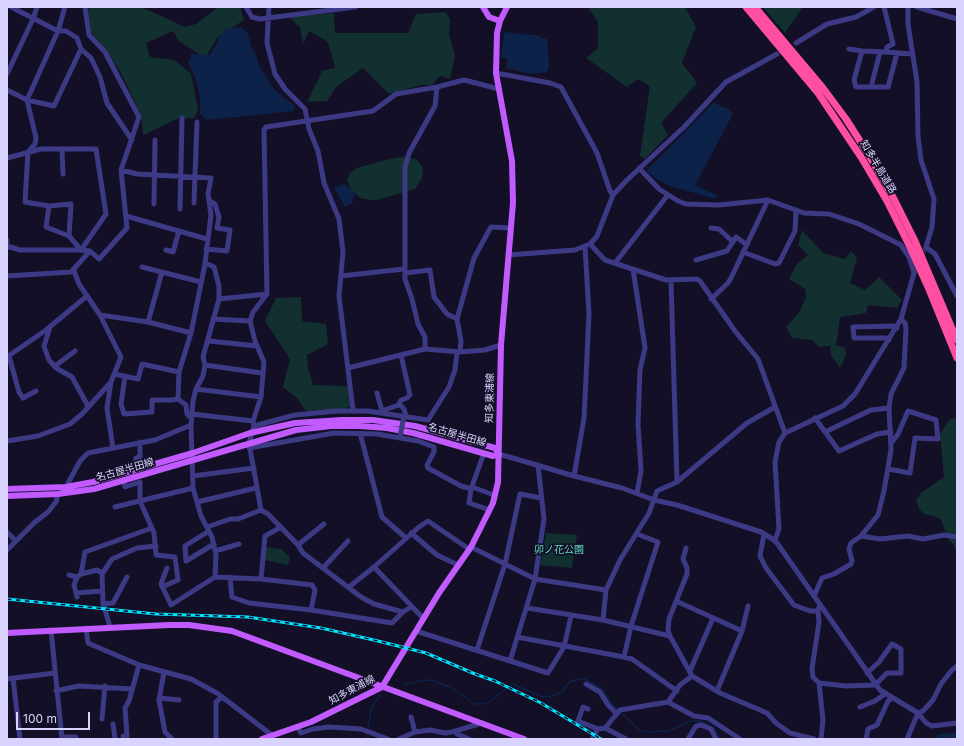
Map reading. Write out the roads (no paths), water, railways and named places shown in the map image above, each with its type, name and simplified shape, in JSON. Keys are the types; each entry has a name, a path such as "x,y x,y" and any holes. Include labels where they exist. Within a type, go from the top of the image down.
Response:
{"highway":[{"name":"知多半島道路","path":"746,7 818,93 861,157 887,201 909,245 957,358"},
{"name":"知多半島道路","path":"755,7 823,88 846,119 867,152 915,241 957,340"}],"main road":[{"path":"483,7 489,17 500,21"},
{"name":"知多東浦線","path":"262,739 298,728 382,687 423,618 470,548 490,510 498,482 501,346 512,203 512,162 496,73 496,46 500,21 507,7"},
{"name":"名古屋半田線","path":"7,489 66,487 93,482 193,456 249,445 296,430 360,426 413,433 484,454 493,456 499,454 495,448 415,426 373,420 295,423 250,433 193,456 124,481 94,489 58,494 7,496"},
{"path":"7,633 86,628 189,625 232,631 524,739"}],"street":[{"path":"7,10 10,7 58,31 66,31 77,38 80,49 91,58 100,77 107,103 132,140"},
{"path":"7,74 33,19 37,7"},
{"path":"69,7 64,9 58,31 27,100 36,138 35,144 28,152 25,202 49,206 71,204 69,236"},
{"path":"7,240 7,247 20,250 81,250 90,252 99,259 127,228 121,170 139,117 105,52 89,36 85,7"},
{"path":"246,7 249,14 255,19 355,7"},
{"path":"269,7 267,18 267,43 275,74 285,89 303,106 309,121 309,129 318,151 324,183 339,219 343,252 338,296 353,410"},
{"path":"796,43 823,26 856,17 874,7"},
{"path":"884,7 893,44 887,47 886,52"},
{"path":"908,7 908,24 917,87 918,136 921,160 934,199 932,227 926,247 935,254 957,296"},
{"path":"917,7 957,19"},
{"path":"7,90 27,100 54,106 80,49"},
{"path":"849,49 912,54"},
{"path":"862,51 854,80 856,87 886,88 889,86 897,53"},
{"path":"871,88 880,52"},
{"path":"508,255 575,250 590,244 598,236 613,195 639,168 654,156 684,127 726,82 777,54"},
{"path":"496,73 550,83 561,87 597,153 610,192 613,195"},
{"path":"260,510 249,445 250,433 261,397 264,362 257,346 250,321 253,312 267,294 264,130 266,127 373,111 396,94 437,88 464,80 499,89"},
{"path":"425,349 425,337 418,324 404,271 405,167 409,152 435,106 437,88"},
{"path":"180,209 182,118"},
{"path":"194,203 197,122"},
{"path":"154,204 155,140"},
{"path":"7,158 41,149 96,149 106,214 81,250"},
{"path":"62,149 63,174"},
{"path":"639,168 650,181 667,196 686,204 719,205 768,200 796,210 829,214 859,224 901,245 909,257 914,273 901,320 866,376 846,404 785,433 779,442 775,456 779,529 775,540"},
{"path":"121,170 137,174 210,178 208,194 212,215 207,239 205,263 191,333 178,372 178,398 186,405 188,414 192,416 253,423 302,414 353,410 382,412 428,420 449,387 455,370 461,341 457,319 471,266 477,251 491,227 510,228"},
{"path":"615,263 667,196"},
{"path":"711,299 728,284 768,200"},
{"path":"206,249 227,251 230,230 218,228 219,217 215,204 210,201"},
{"path":"49,206 46,227 69,236 81,250"},
{"path":"743,252 775,264 779,263 795,231 796,210"},
{"path":"126,216 207,239"},
{"path":"711,228 719,229 732,241"},
{"path":"166,250 173,252 179,231"},
{"path":"696,260 727,251 732,241 736,237 746,245"},
{"path":"590,244 605,260 671,281 697,279 758,359 785,433"},
{"path":"574,476 584,418 587,370 589,314 585,247"},
{"path":"7,276 74,271 90,252"},
{"path":"205,263 214,267 219,286 219,300 203,356 205,365 196,389 191,425 194,488 201,516 214,544 215,577"},
{"path":"142,267 201,282"},
{"path":"633,269 645,348 640,370 638,424 642,466 637,493"},
{"path":"341,276 430,270 432,292 434,297 447,314 457,319"},
{"path":"74,271 79,284 100,314 121,357 111,382 107,408 113,448"},
{"path":"148,322 162,272"},
{"path":"671,281 677,482"},
{"path":"219,300 230,297 267,294"},
{"path":"36,391 23,398 19,392 8,357 87,296"},
{"path":"100,314 148,322 191,333"},
{"path":"213,319 250,321"},
{"path":"814,596 822,578 834,574 850,564 850,546 852,541 861,536 876,519 884,491 892,442 889,408 891,394 904,368 906,329 905,323 901,320"},
{"path":"50,326 44,346 49,360 55,366 72,377 88,406"},
{"path":"889,340 886,338 854,338 853,327 894,326 897,328"},
{"path":"208,341 257,346"},
{"path":"348,368 425,349 458,352 485,350 501,346"},
{"path":"55,366 75,351"},
{"path":"382,412 399,405 402,400 408,398 410,395 401,355"},
{"path":"114,374 138,378 142,364 178,372"},
{"path":"205,365 262,373"},
{"path":"125,376 121,404 124,414 152,412 152,400 171,400 178,398"},
{"path":"7,441 38,436 70,424 111,382"},
{"path":"196,389 261,397"},
{"path":"377,393 382,412"},
{"path":"399,405 404,410 405,416 400,437"},
{"path":"603,620 606,590 620,560 649,514 657,491 677,482 747,423 775,407"},
{"path":"825,432 871,410 889,408"},
{"path":"888,469 910,473 915,438 938,439 936,420 908,411 898,434 892,442"},
{"path":"815,418 839,451 877,434 890,432"},
{"path":"66,487 82,457 88,453 155,440 191,425"},
{"path":"249,445 334,433 360,433 400,437 431,445 435,449 427,465 428,468 461,486 494,495"},
{"path":"360,433 382,517 406,538"},
{"path":"133,472 131,465 136,463 136,458 140,457 140,442"},
{"path":"484,454 472,488 469,503 490,510"},
{"path":"499,454 637,493 654,500 677,505 764,534 775,540 875,684 885,694 918,713 926,723 932,726 957,723"},
{"path":"510,661 535,579 544,519 538,465"},
{"path":"193,476 254,468"},
{"path":"124,481 125,487 140,482 140,501 152,528 156,546 156,556 175,557 178,580 162,587"},
{"path":"115,507 194,488"},
{"path":"197,502 256,488"},
{"path":"7,550 48,512 56,502 58,494"},
{"path":"477,650 505,564 520,494 541,498"},
{"path":"260,510 268,514 298,545 303,553 349,587 374,604 403,612"},
{"path":"214,544 186,561 185,546 208,529 230,519 238,520 260,510"},
{"path":"349,587 374,567 411,533 428,521 470,548 535,579 606,590"},
{"path":"298,545 324,524"},
{"path":"261,579 265,536 281,527"},
{"path":"102,590 77,595 74,585 79,575 85,552 152,528"},
{"path":"7,532 16,541"},
{"path":"411,533 437,555 458,565"},
{"path":"624,658 631,626 658,542 637,534"},
{"path":"764,534 760,556 772,577 794,605 810,611 818,611"},
{"path":"861,536 880,539 908,536 923,539 944,535 957,536"},
{"path":"323,568 348,541"},
{"path":"215,550 239,544"},
{"path":"110,627 103,604 102,573 112,559 137,548 156,546"},
{"path":"686,548 683,559 687,568 687,574 669,619 668,630 691,673 717,691 767,713 776,723 790,733 814,739"},
{"path":"374,567 411,608 423,618"},
{"path":"167,568 162,587 172,606 215,577 230,577 312,585 315,590 311,610"},
{"path":"69,575 79,575 97,570 102,573"},
{"path":"103,604 113,603 127,577"},
{"path":"230,577 232,597 249,603 311,610 392,623 403,612 411,608"},
{"path":"676,600 742,631"},
{"path":"820,604 818,611 819,622 812,669 813,677 819,683 846,686 875,684 887,673 901,673 901,649 892,644 879,662 867,672"},
{"path":"717,691 742,631 748,606"},
{"path":"526,608 603,620 670,636"},
{"path":"416,631 548,673 564,647 571,616"},
{"path":"668,702 691,673 713,618"},
{"path":"86,628 88,643 139,665 191,680 222,697 272,736"},
{"path":"51,630 62,738 76,737"},
{"path":"517,637 632,659 676,691"},
{"path":"123,736 127,736 124,708 132,689 139,665"},
{"path":"907,739 918,713 923,711 933,700 941,684 957,666"},
{"path":"164,672 159,698 165,732 172,739"},
{"path":"20,739 10,679 55,673"},
{"path":"819,683 823,720 821,739"},
{"path":"586,684 600,692 608,705 618,712"},
{"path":"56,690 78,686 105,686 132,689"},
{"path":"102,719 105,686"},
{"path":"860,706 875,701 885,694"},
{"path":"216,739 216,702 222,697"},
{"path":"159,698 179,700"},
{"path":"866,739 868,729 877,725 888,701 892,698"},
{"path":"588,709 582,707 578,721 598,730 605,728 618,712 668,702 694,716 708,718 740,739"},
{"path":"411,717 415,732"},
{"path":"399,739 415,732 430,730 445,733 456,732 482,723"},
{"path":"112,724 115,739"},
{"path":"688,739 696,726 701,725 711,729 716,739"},
{"path":"298,728 301,733 313,729 329,727 361,729 388,739"},
{"path":"605,728 626,739"},
{"path":"592,739 598,730"},
{"path":"456,732 457,734 470,739"},
{"path":"442,739 445,733"},
{"path":"787,739 790,733"}],"water":[{"path":"241,27 248,34 259,66 274,89 295,106 294,111 207,120 200,114 200,97 196,80 188,62 192,54 210,55 224,29"},
{"path":"504,32 541,36 541,38 547,39 549,67 547,72 531,74 506,68 508,59 501,58"},
{"path":"714,102 727,108 733,114 695,185 717,195 716,199 670,186 658,180 648,173 647,170"},
{"path":"344,184 355,193 352,203 345,207 334,188"}],"waterway":[{"path":"404,684 427,680 434,681 450,687 475,704 482,704 489,702 513,684 540,696 549,697 562,692 570,681 584,679 601,688 611,703 639,730 645,732 668,731 691,721 701,721 715,729 720,739"},
{"path":"368,729 371,709 380,695"},
{"path":"366,739 368,733"},
{"path":"940,739 957,737"}],"tunnel":[{"path":"914,273 926,247"}],"railway":[{"path":"7,599 156,614 248,617 321,628 378,641 426,653 495,681 541,703 601,739"}],"park label":[{"name":"卯ノ花公園","path":"559,550"}]}
